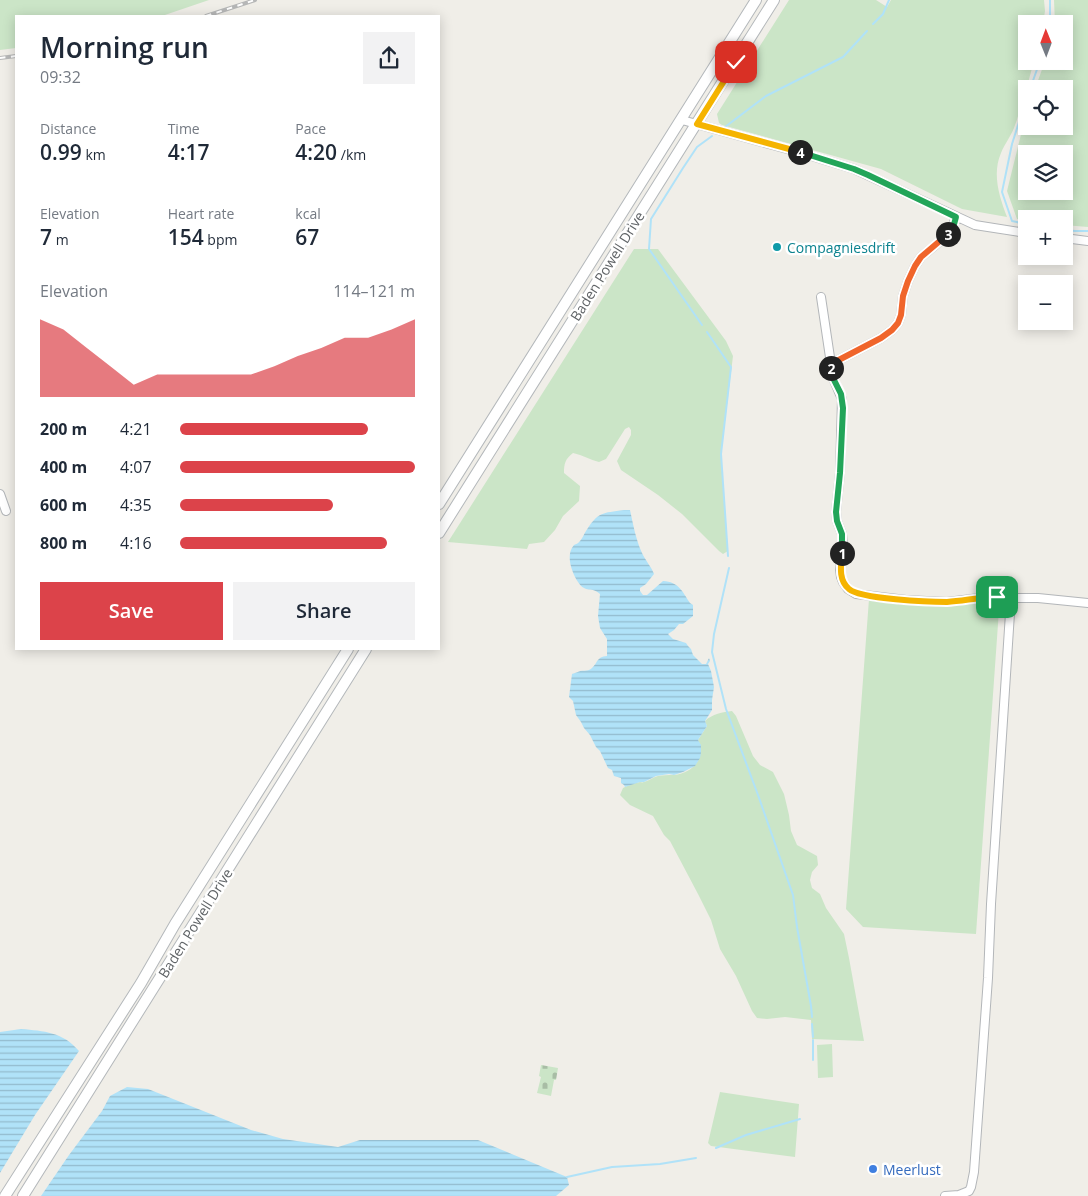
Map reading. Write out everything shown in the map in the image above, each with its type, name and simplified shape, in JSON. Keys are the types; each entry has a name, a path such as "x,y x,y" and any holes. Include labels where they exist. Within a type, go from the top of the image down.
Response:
{"main road":[{"name":"Baden Powell Drive","path":"440,502 756,0"},
{"name":"Baden Powell Drive","path":"440,531 774,0"},
{"name":"Baden Powell Drive","path":"5,1196 141,984 175,924 347,650"},
{"name":"Baden Powell Drive","path":"23,1196 365,650"}],"street":[{"path":"682,120 854,169 975,225 1018,232"},
{"path":"831,364 881,338 898,323 903,296 915,266 921,257 953,228 956,217"},
{"path":"1073,239 1088,241"},
{"path":"821,297 833,378 842,399 840,473 836,512 843,546 841,577 848,589 856,594 906,600 947,602 988,597 1038,598 1088,603"},
{"path":"0,494 6,511"},
{"path":"945,1196 959,1195 969,1191 974,1172 1011,598"}],"green space":[{"path":"0,0 209,0 165,15 15,15 15,48 0,50"},
{"path":"789,0 876,0 887,7 891,0 1044,0 1044,15 1018,15 1018,70 1032,70 1029,80 1018,80 1018,117 998,161 998,185 1007,217 962,209 881,169 722,125 719,123 717,114"},
{"path":"1054,0 1088,0 1088,227 1073,226 1073,210 1018,210 1017,219 1007,191 1018,146 1018,200 1073,200 1073,145 1018,145 1021,135 1073,135 1073,80 1038,80 1042,70 1073,70 1073,15 1055,15"},
{"path":"634,249 658,249 726,341 733,356 721,454 728,551 723,554 719,551 682,514 621,470 617,461 631,435 629,427 625,429 606,459 599,462 573,453 568,457 564,473 580,486 579,501 563,516 555,530 544,542 529,544 527,549 448,542"},
{"path":"869,599 987,601 995,604 999,610 976,934 863,927 846,909"},
{"path":"732,711 736,716 753,756 760,765 773,772 784,794 791,831 797,845 817,856 818,865 812,872 810,880 812,888 820,894 826,908 844,934 864,1041 812,1039 811,1020 785,1017 757,1018 720,949 711,920 670,841 664,835 653,816 630,805 620,795 623,788 630,785 658,776 681,774 692,768 699,758 700,747 698,740 707,726 705,721 714,715"},
{"path":"832,1044 833,1077 818,1078 817,1045"},
{"path":"541,1065 558,1068 551,1096 537,1093 541,1077 539,1076"},
{"path":"720,1092 799,1104 795,1157 711,1146 708,1143"}],"water":[{"path":"630,510 643,556 654,574 640,588 640,591 643,595 647,595 663,581 673,583 680,588 693,605 693,616 683,624 679,624 668,634 673,639 686,643 693,655 702,664 706,664 709,658 708,664 714,687 712,710 705,721 707,726 698,740 701,745 701,753 695,766 674,775 656,776 644,782 625,787 621,783 621,778 614,776 612,770 608,768 600,751 576,715 573,701 569,697 572,674 589,670 599,659 607,656 607,639 600,628 598,616 600,594 594,590 584,588 578,582 570,564 571,549 580,542 590,525 601,514"},
{"path":"21,1029 60,1036 79,1051 35,1115 0,1173 0,1032"},
{"path":"127,1087 148,1089 251,1130 283,1139 338,1147 360,1140 478,1140 567,1177 569,1185 556,1196 41,1196 102,1111 110,1096"}],"waterway":[{"path":"873,24 883,14 889,0"},
{"path":"1050,0 1050,15"},
{"path":"725,127 766,96 843,57 867,31"},
{"path":"1033,80 1037,70"},
{"path":"1018,125 1002,192 1012,221 1018,222"},
{"path":"702,325 649,249 651,219 697,147 712,136"},
{"path":"1073,231 1088,231"},
{"path":"707,332 731,367 721,454 728,556"},
{"path":"729,568 714,634 712,652 726,709 793,895 812,1017"},
{"path":"812,1024 813,1037"},
{"path":"813,1040 813,1060"},
{"path":"716,1148 746,1135 800,1119"},
{"path":"567,1177 612,1167 660,1164 696,1158"}],"railway":[{"path":"209,15 255,0"},
{"path":"0,58 15,56"}],"place":[{"name":"Compagniesdrift","path":"777,247"},
{"name":"Meerlust","path":"873,1169"}],"route":[{"path":"736,62 697,124 854,169 956,217 953,228 929,252 921,257 915,266 903,296 903,305 898,323 881,338 831,364 833,378 841,394 843,408 836,512 842,534 843,546 840,570 843,582 848,589 856,594 906,600 947,602 997,597"}]}
